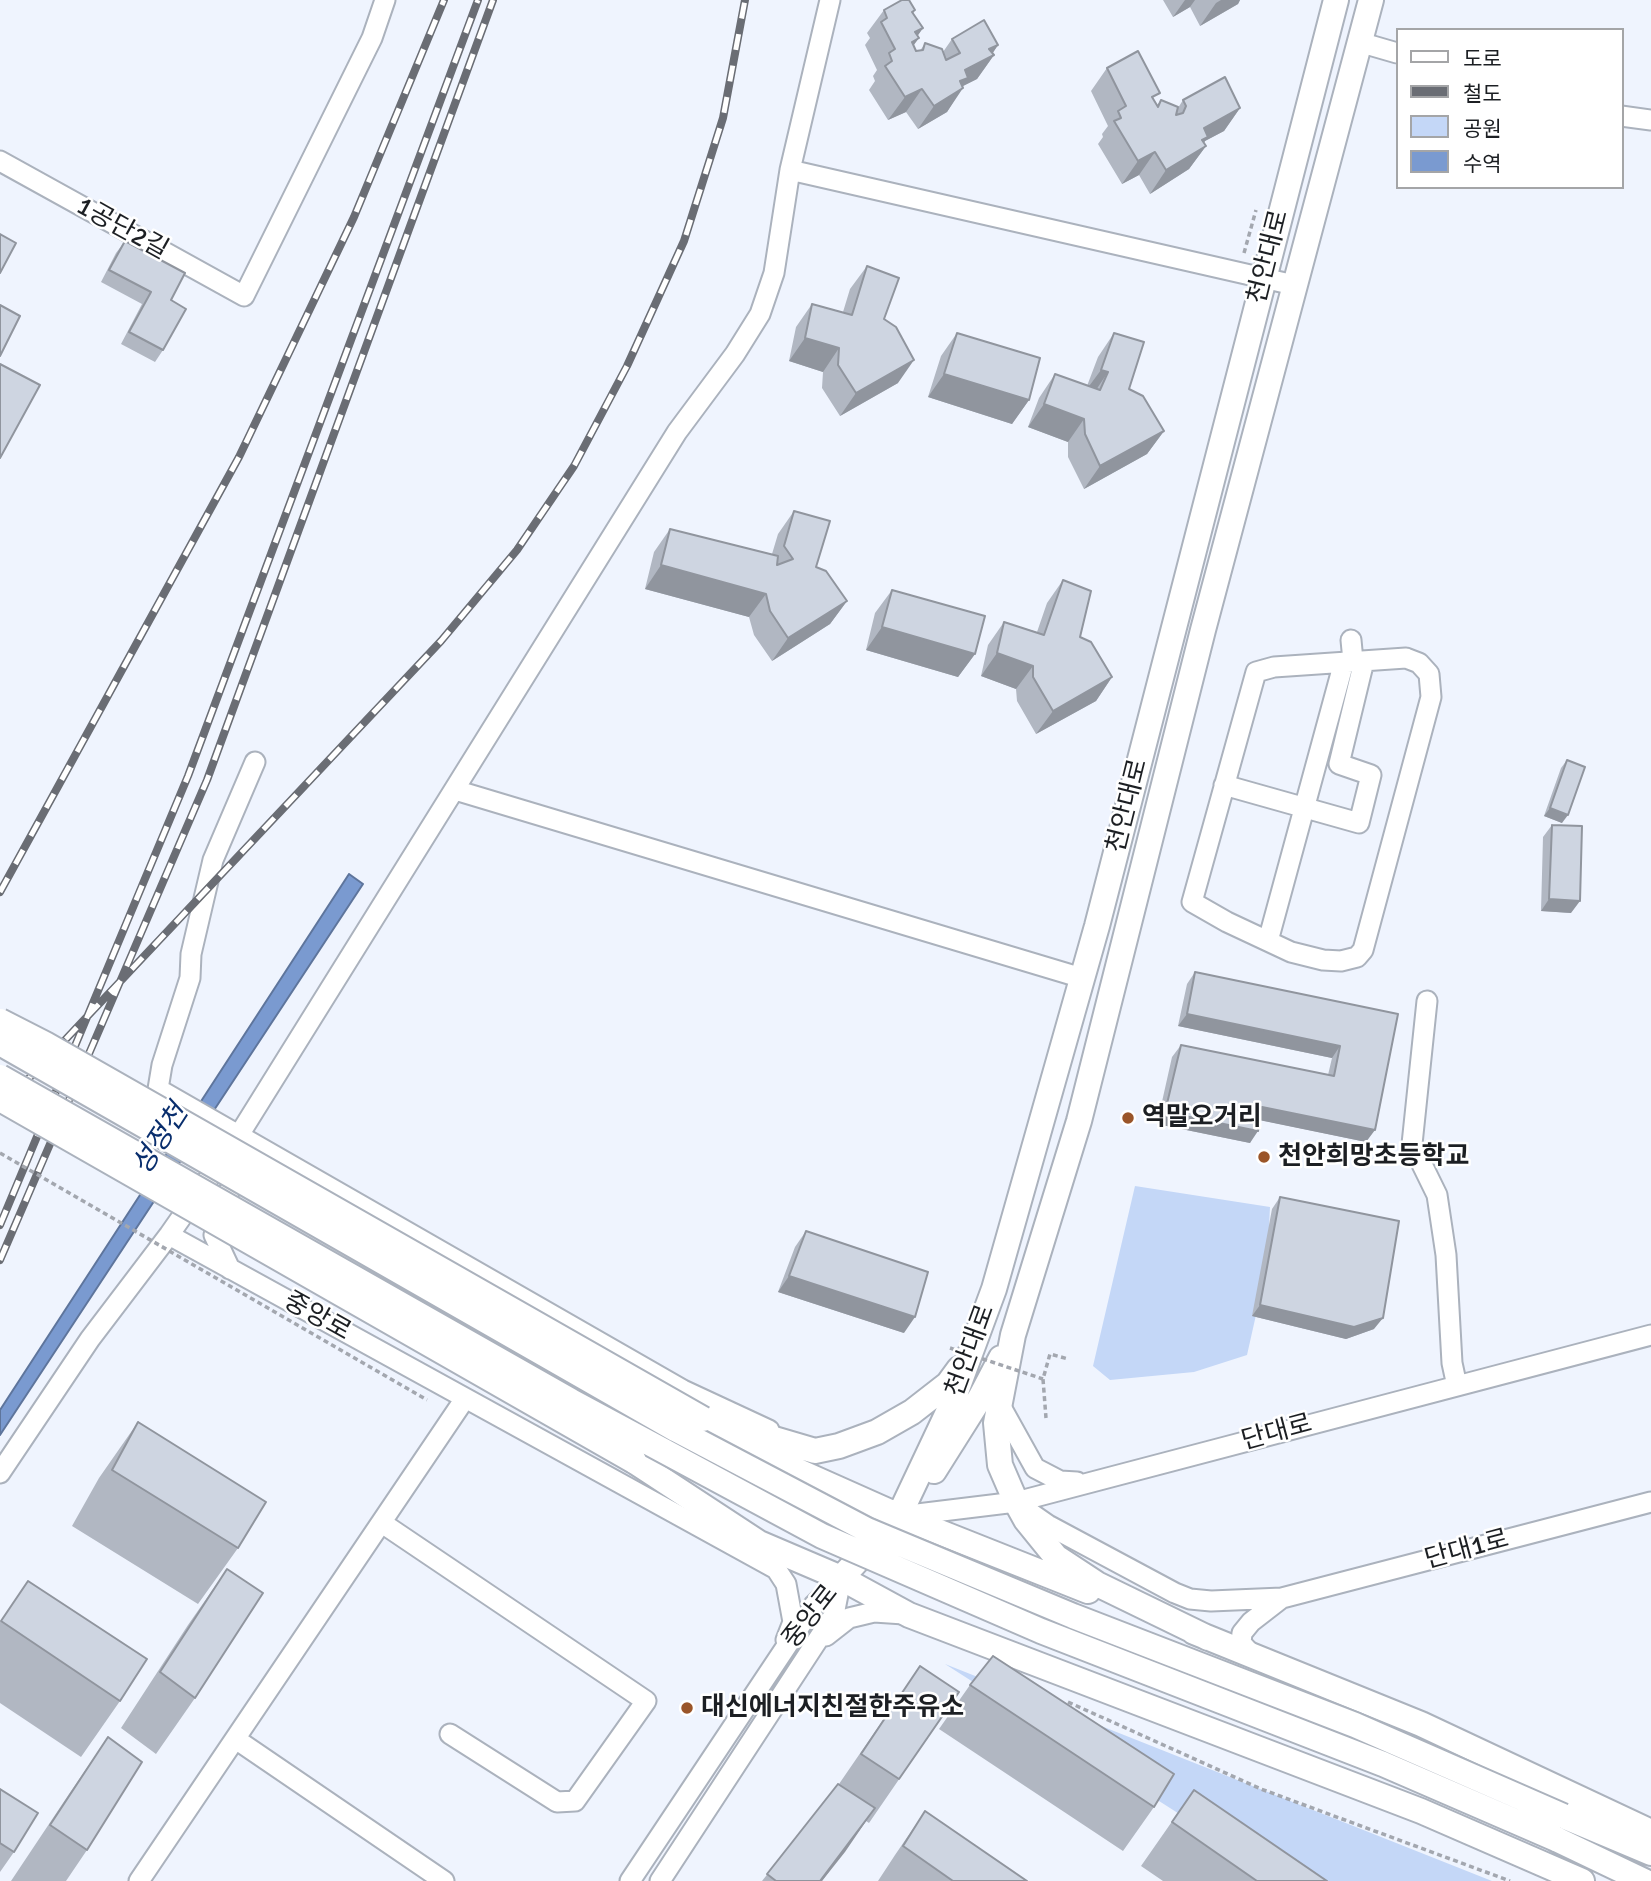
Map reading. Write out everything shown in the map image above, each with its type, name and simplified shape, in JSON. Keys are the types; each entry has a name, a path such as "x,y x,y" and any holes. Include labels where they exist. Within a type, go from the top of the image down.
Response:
{"main road":[{"name":"천안대로","path":"841,1578 900,1516 950,1408 960,1352 994,1289 1082,978 1336,0"},
{"name":"천안대로","path":"1013,1335 1079,1121 1370,0"},
{"path":"0,1021 69,1057 798,1471 900,1516 1420,1724 1651,1832"},
{"path":"0,1043 677,1430 867,1531 1073,1616 1355,1725 1559,1828 1644,1881"},
{"path":"0,1077 571,1401 822,1536 1041,1631 1383,1764 1559,1828 1651,1853"},
{"path":"0,1099 634,1461 759,1543 841,1578 909,1615 1421,1811 1567,1879"},
{"path":"1013,1335 996,1423 1000,1465 1026,1520 1056,1557 1097,1584 1208,1638"},
{"path":"900,1516 945,1456 1013,1335"},
{"path":"703,1419 815,1451 877,1432 912,1412 948,1384 960,1352"}],"street":[{"name":"1공단2길","path":"0,161 244,296 372,38 385,0"},
{"path":"0,1473 90,1339 169,1235 239,1135 677,432 735,354 760,314 774,273 790,170 830,0"},
{"path":"1359,42 1396,53"},
{"path":"1623,116 1651,120"},
{"path":"790,170 1294,285"},
{"path":"1224,785 1359,822 1371,775 1339,764 1354,661 1350,639"},
{"path":"1406,658 1419,663 1429,674 1431,697 1363,950 1357,957 1323,960 1291,952 1192,902 1224,785 1256,672 1274,667 1406,658"},
{"path":"1268,941 1305,807 1354,661"},
{"path":"256,762 213,860 191,954 190,978 162,1065 159,1089 683,1390 815,1451"},
{"path":"455,790 1082,978"},
{"path":"1427,1001 1412,1144 1437,1195 1446,1255 1452,1363 1457,1386"},
{"path":"230,1269 214,1235 229,1191 239,1135"},
{"path":"229,1191 248,1170 291,1164"},
{"name":"중앙로","path":"169,1235 464,1400 776,1569"},
{"name":"단대로","path":"900,1516 1016,1502 1651,1335"},
{"path":"139,1881 237,1740 464,1400"},
{"path":"1000,1405 1035,1468 1060,1481 1089,1483"},
{"path":"1016,1502 1048,1525 1190,1599 1282,1598"},
{"name":"단대1로","path":"1282,1598 1651,1502"},
{"path":"382,1523 646,1701 575,1801 557,1802 450,1734"},
{"path":"759,1543 786,1584 793,1622 773,1668"},
{"name":"중앙로","path":"660,1881 834,1615 841,1578"},
{"name":"중앙로","path":"630,1881 814,1605 841,1578"},
{"path":"1253,1656 1241,1643 1242,1633 1251,1622 1282,1598"},
{"path":"814,1646 849,1618 874,1612 909,1615"},
{"path":"237,1740 444,1881"}],"path":[{"path":"0,1153 428,1400"},
{"path":"960,1352 1043,1379"},
{"path":"1046,1418 1043,1379 1049,1354 1068,1359"},
{"path":"1062,1699 1261,1789 1510,1881"}],"green space":[{"path":"1135,1186 1270,1207 1267,1266 1247,1355 1194,1372 1110,1380 1093,1366"},
{"path":"945,1664 1492,1881 1284,1881"}],"water":[{"path":"349,874 363,884 0,1435 0,1410"}],"building":[{"path":"902,0 909,0 915,10 912,12 923,28 915,32 919,38 912,42 916,51 923,50 925,43 942,49 946,60 960,53 952,39 984,20 998,45 989,49 994,55 965,70 968,78 960,81 963,88 934,106 922,89 905,97 885,66 892,61 889,53 895,49 881,22 887,18 884,10"},
{"path":"1138,51 1160,93 1152,97 1158,107 1161,100 1178,107 1176,115 1183,113 1186,106 1183,100 1225,77 1240,108 1204,128 1208,137 1202,140 1206,146 1166,170 1155,152 1138,161 1114,121 1121,118 1118,111 1126,106 1107,68"},
{"path":"0,234 16,243 0,273"},
{"path":"125,241 185,273 171,300 186,309 163,350 129,332 151,292 109,270"},
{"path":"867,266 899,278 884,319 896,327 914,360 856,393 838,365 839,348 805,338 812,304 852,315"},
{"path":"0,305 20,316 0,356"},
{"path":"957,333 1040,358 1029,400 944,374"},
{"path":"1114,333 1144,342 1129,389 1143,396 1164,431 1100,466 1085,434 1084,419 1044,404 1055,374 1100,390 1108,372 1101,370"},
{"path":"0,364 40,385 0,458"},
{"path":"794,511 830,521 816,567 826,571 847,601 788,638 770,611 766,594 661,565 670,529 778,556 777,565 793,559 784,546"},
{"path":"1063,580 1091,591 1080,637 1091,642 1112,677 1053,711 1033,677 1033,666 997,653 1004,622 1044,635"},
{"path":"892,590 985,616 975,654 882,627"},
{"path":"1567,760 1585,767 1568,815 1550,808"},
{"path":"1552,825 1582,826 1580,901 1549,899"},
{"path":"1195,972 1398,1014 1375,1130 1262,1107 1258,1131 1165,1112 1181,1045 1334,1076 1340,1046 1187,1014"},
{"path":"1280,1197 1399,1221 1383,1318 1354,1327 1260,1305"},
{"path":"806,1231 928,1272 915,1317 789,1276"},
{"path":"138,1422 266,1502 238,1548 112,1470"},
{"path":"227,1569 263,1593 195,1698 160,1672"},
{"path":"28,1581 147,1659 120,1701 1,1621"},
{"path":"993,1656 1174,1774 1154,1807 970,1685"},
{"path":"920,1666 959,1692 899,1779 861,1754"},
{"path":"108,1737 142,1762 87,1850 50,1825"},
{"path":"838,1784 875,1808 820,1881 776,1881 767,1874"},
{"path":"0,1789 38,1813 14,1852 0,1843"},
{"path":"1194,1790 1327,1881 1257,1881 1172,1822"},
{"path":"925,1811 1027,1881 953,1881 903,1846"}],"railway":[{"path":"0,892 239,457 354,217 444,0"},
{"path":"0,1225 188,776 478,0"},
{"path":"0,1260 207,780 493,0"},
{"path":"0,1109 441,641 517,550 574,466 627,366 684,241 723,118 745,0"}],"place":[{"name":"역말오거리","path":"1128,1118"},
{"name":"천안희망초등학교","path":"1264,1157"},
{"name":"대신에너지친절한주유소","path":"687,1708"}],"water label":[{"name":"성정천","path":"161,1140"}]}
